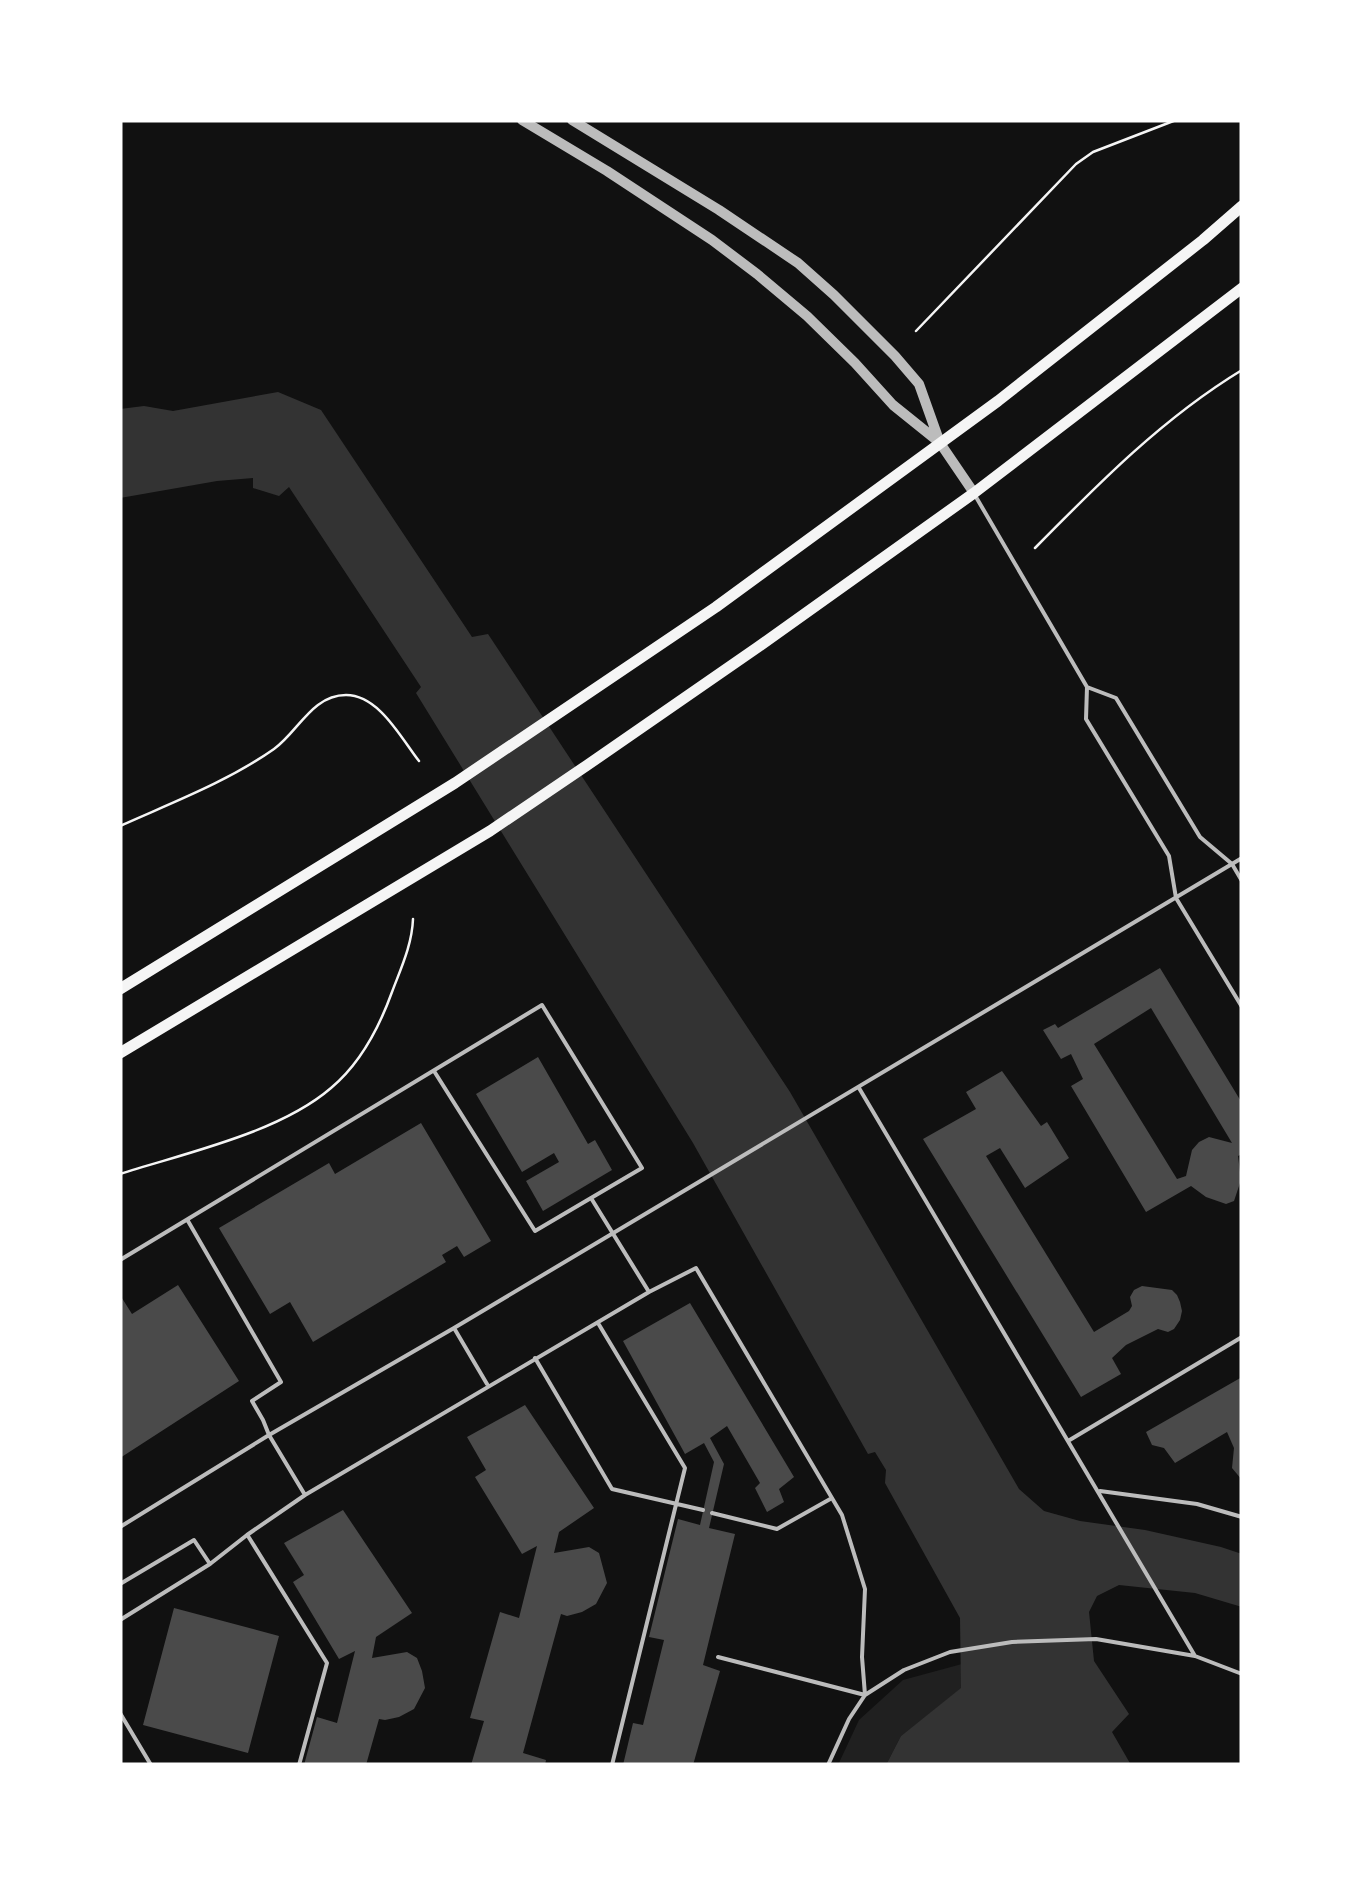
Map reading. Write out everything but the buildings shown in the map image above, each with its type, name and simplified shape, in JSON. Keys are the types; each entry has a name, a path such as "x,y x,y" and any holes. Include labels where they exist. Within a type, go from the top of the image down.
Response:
{"main road":[{"path":"120,988 455,783 716,607 1013,390 1242,206"},
{"path":"120,1053 490,831 586,766 974,493 1242,288"}],"street":[{"path":"522,120 682,220 758,274 807,316 893,405 940,442"},
{"path":"572,120 680,184 810,274 919,384 940,442 974,493"}],"lane":[{"path":"974,493 1087,687 1086,720 1168,856 1176,898 1242,1007"},
{"path":"1087,687 1116,698 1200,837 1232,864 1242,881"},
{"path":"120,1527 1242,858"},
{"path":"120,1260 187,1220 434,1071 542,1006 642,1168 534,1231 434,1071"},
{"path":"858,1087 1195,1656"},
{"path":"591,1198 649,1292"},
{"path":"187,1220 282,1382 252,1400 268,1436 305,1495"},
{"path":"120,1620 210,1564 305,1495 535,1358 696,1268 842,1515 865,1589 865,1695"},
{"path":"598,1322 685,1468 612,1765"},
{"path":"454,1328 488,1386"},
{"path":"1068,1441 1242,1337"},
{"path":"535,1358 612,1489 703,1510"},
{"path":"1098,1491 1198,1504 1242,1518"},
{"path":"712,1512 777,1529 832,1498"},
{"path":"247,1535 327,1663 300,1765"},
{"path":"120,1584 194,1540 210,1564"},
{"path":"828,1765 865,1695 904,1670 950,1652 1012,1642 1096,1638 1195,1656 1242,1674"},
{"path":"718,1658 865,1695"},
{"path":"120,1714 151,1765"}],"path":[{"path":"916,331 1076,164 1093,152 1176,120"},
{"path":"1035,548 1111,470 1158,430 1242,370"},
{"path":"120,826 221,780 276,748 314,707 332,698 360,697 380,711 419,761"},
{"path":"120,1174 239,1136 289,1115 331,1088 362,1054 383,1017 412,938 413,920"}],"shaded area":[{"path":"278,392 321,410 472,637 488,634 790,1092 1019,1489 1044,1511 1242,1554 1242,1607 1195,1593 1119,1585 1097,1596 1089,1612 1094,1661 1129,1714 1112,1732 1131,1765 886,1765 901,1736 961,1688 960,1618 885,1483 886,1470 875,1452 868,1454 693,1143 416,693 421,687 289,487 279,496 253,488 253,478 120,498 120,409 144,406 173,411"},
{"path":"962,1664 962,1688 901,1736 886,1765 838,1765 859,1720 903,1680"}]}
